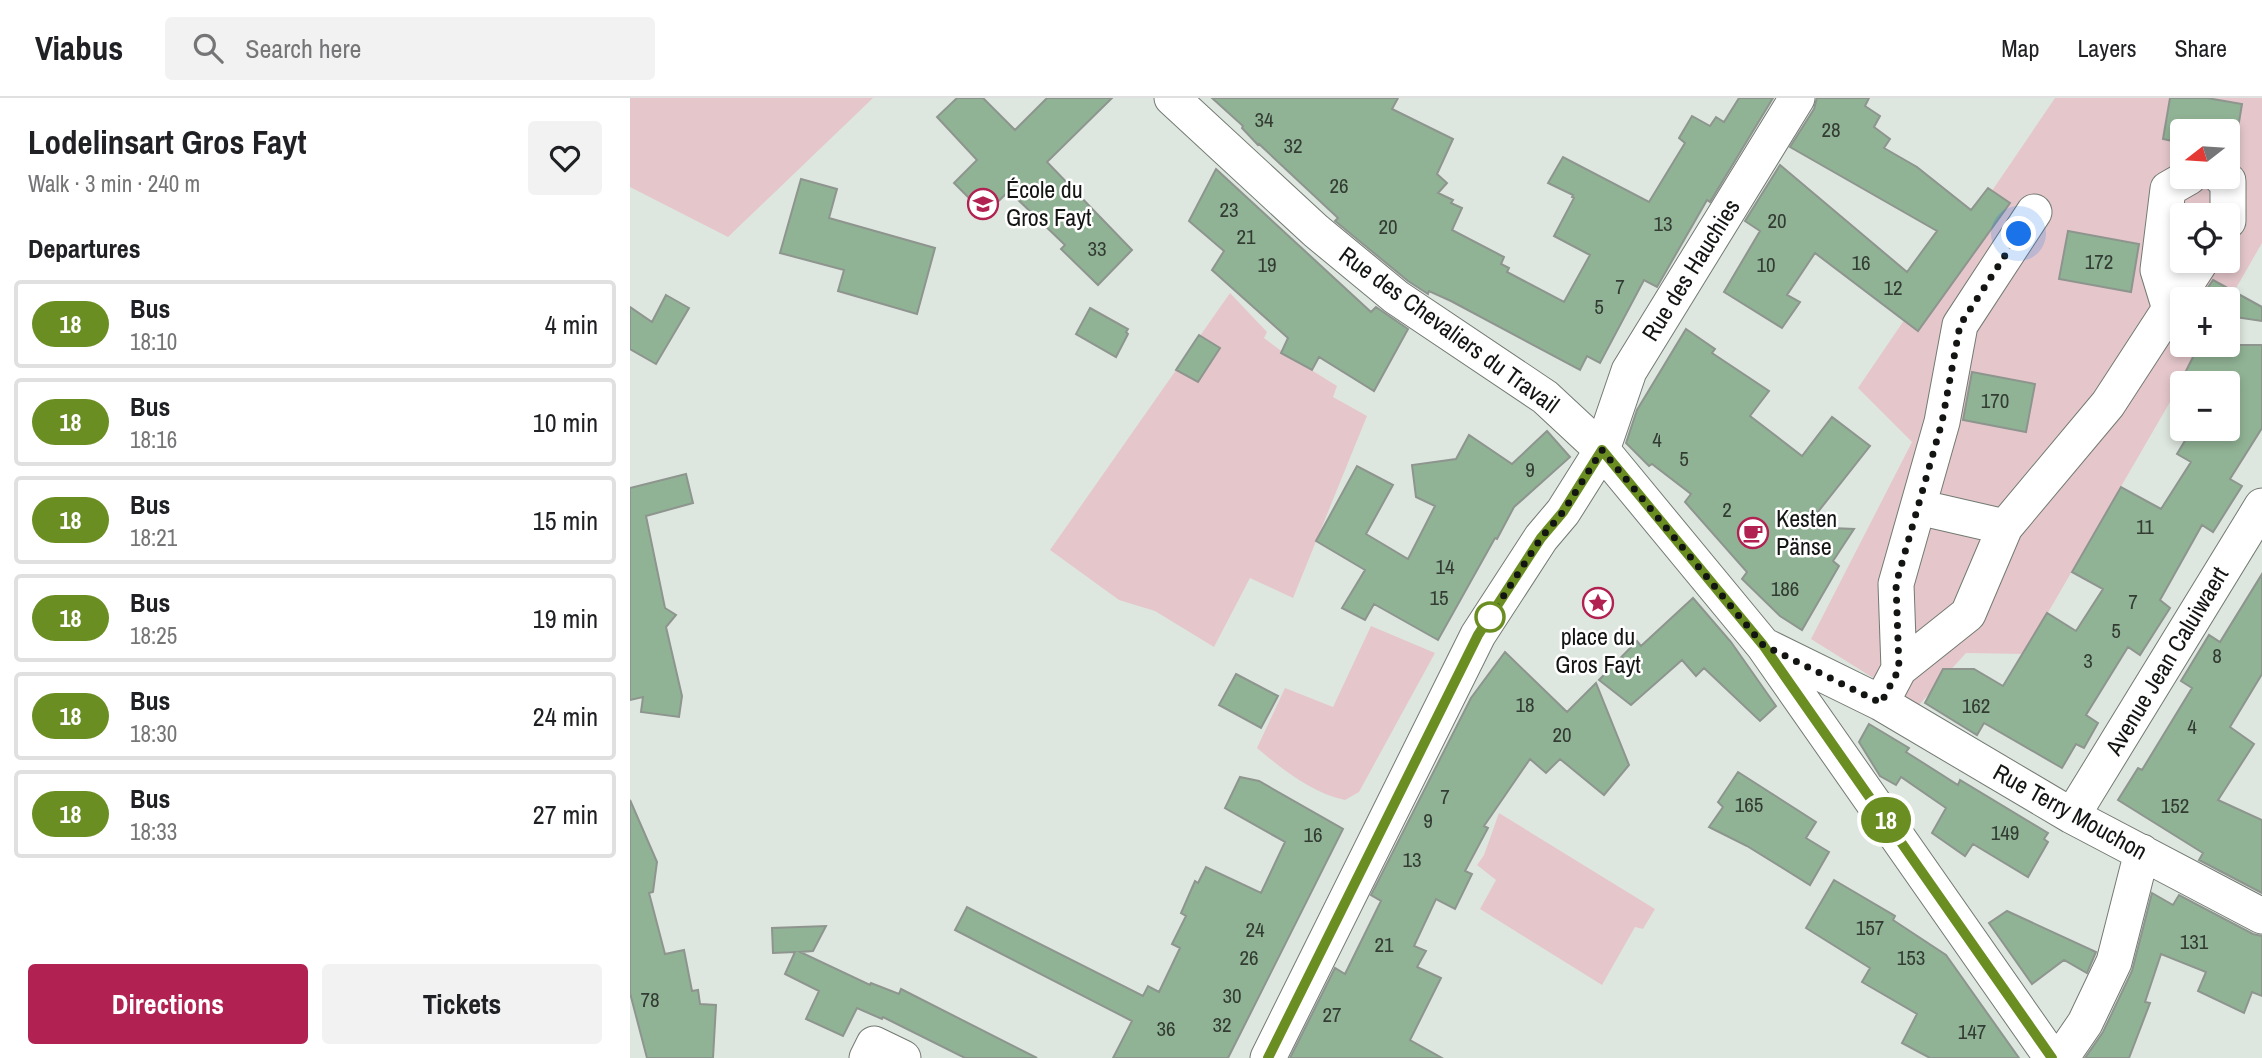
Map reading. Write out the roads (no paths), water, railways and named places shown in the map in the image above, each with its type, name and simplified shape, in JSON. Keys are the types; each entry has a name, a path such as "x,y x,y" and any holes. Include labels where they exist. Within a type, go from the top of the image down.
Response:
{"street":[{"name":"Rue des Chevaliers du Travail","path":"1172,98 1316,231 1386,289 1545,397 1602,450 1763,645 2052,1058"},
{"name":"Rue des Hauchies","path":"1268,1058 1478,635 1541,538 1563,512 1602,450 1629,371 1797,98"},
{"path":"2169,306 2158,270 2170,188"},
{"path":"1899,669 1896,584 1942,422 1960,325 2034,212"},
{"path":"1881,703 1899,669 1968,614 2005,527 2108,404 2192,273"},
{"name":"Avenue Jean Caluiwaert","path":"2072,816 2262,506"},
{"path":"1918,507 2005,527"},
{"name":"Rue Terry Mouchon","path":"1763,645 1881,703 2072,816 2262,916"},
{"path":"2061,1058 2085,1023 2113,962 2142,852"},
{"path":"867,1058 874,1044 902,1058"}],"place":[{"name":"École du Gros Fayt","path":"983,204"},
{"name":"Kesten Pänse","path":"1753,533"},
{"name":"place du Gros Fayt","path":"1598,603"}]}
